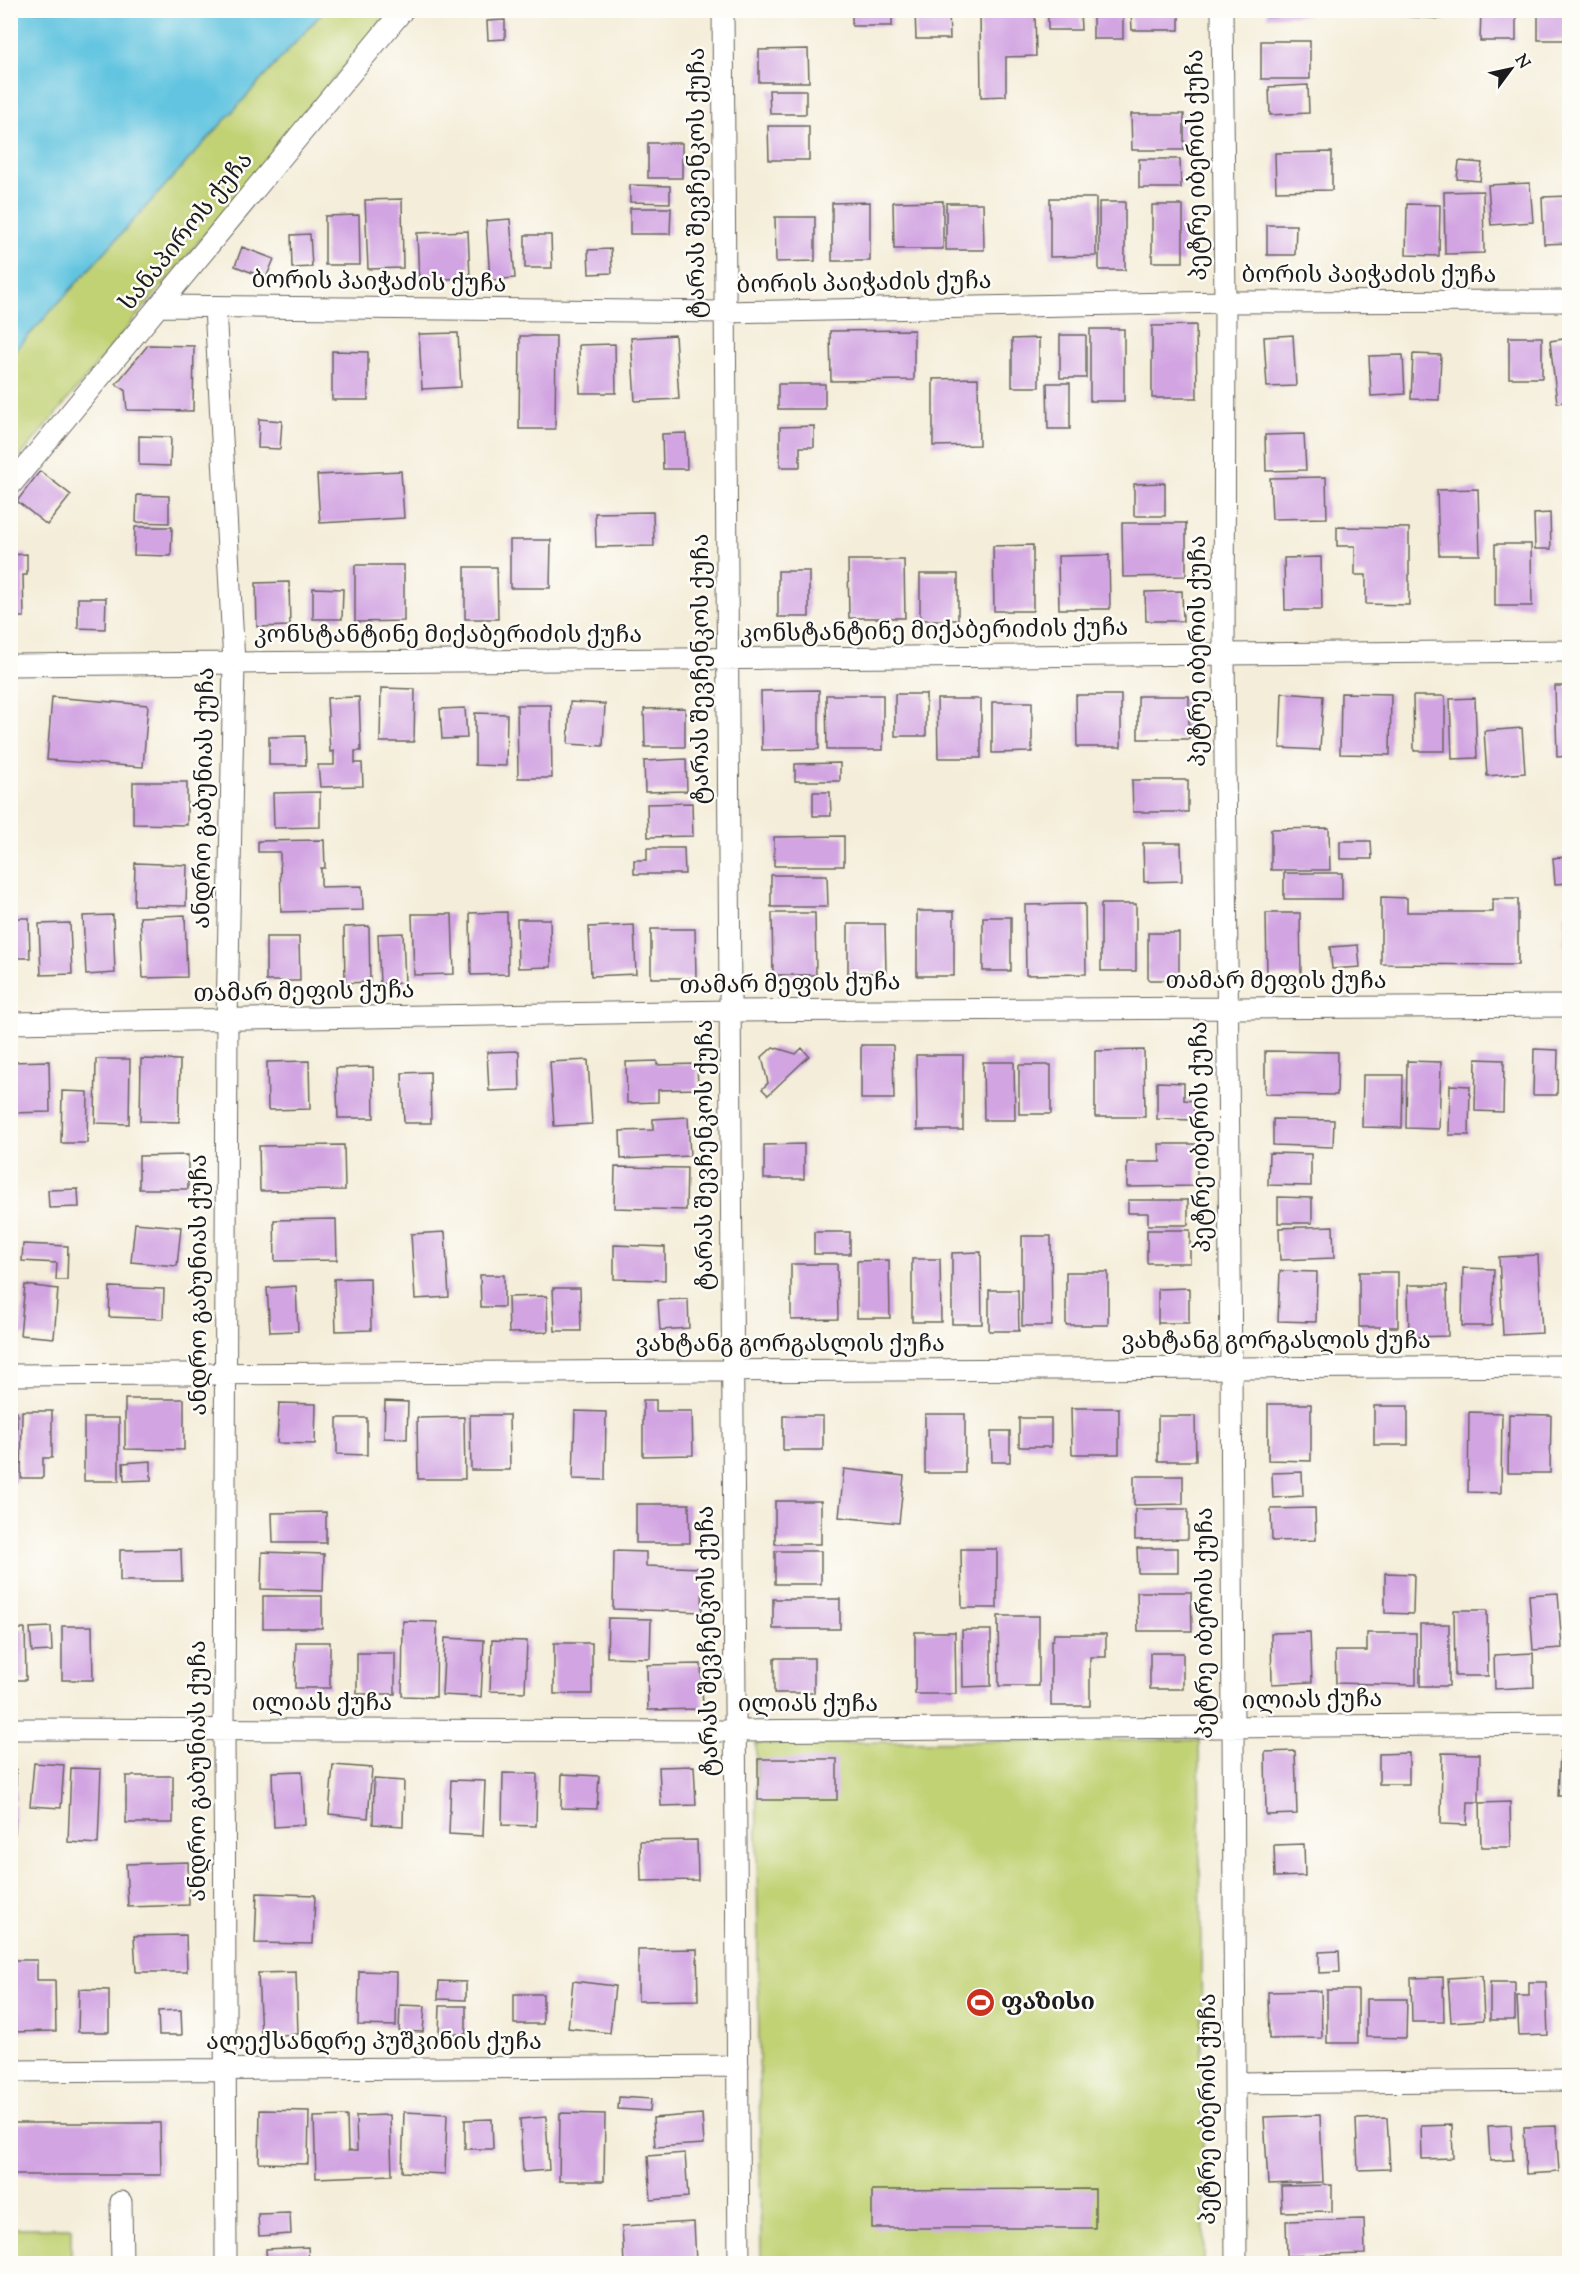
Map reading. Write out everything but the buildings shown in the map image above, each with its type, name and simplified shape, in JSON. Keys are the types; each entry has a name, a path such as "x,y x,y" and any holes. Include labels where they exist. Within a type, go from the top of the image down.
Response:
{"street":[{"name":"სანაპიროს ქუჩა","path":"10,486 403,10"},
{"name":"ტარას შევჩენკოს ქუჩა","path":"723,10 739,2264"},
{"name":"პეტრე იბერის ქუჩა","path":"1222,10 1225,302 1226,1008 1231,1368 1236,2264"},
{"name":"ბორის პაიჭაძის ქუჩა","path":"160,306 725,312 1225,302 1569,301"},
{"name":"ანდრო გაბუნიას ქუჩა","path":"215,307 234,663 227,1021 225,1373 226,2264"},
{"name":"კონსტანტინე მიქაბერიძის ქუჩა","path":"10,665 1569,651"},
{"name":"თამარ მეფის ქუჩა","path":"10,1023 731,1011 1569,1006"},
{"name":"ვახტანგ გორგასლის ქუჩა","path":"10,1375 1569,1366"},
{"name":"ილიას ქუჩა","path":"10,1729 735,1731 1569,1724"},
{"name":"ალექსანდრე პუშკინის ქუჩა","path":"10,2071 738,2066"},
{"path":"1234,2083 1569,2080"},
{"path":"121,2202 122,2264"}],"green space":[{"path":"324,11 390,11 11,468 11,355"},
{"name":"ფაზისი","path":"1199,1740 1204,2263 761,2263 756,1743"},
{"path":"11,2228 71,2228 71,2263 11,2263"}],"water":[{"path":"10,11 324,11 11,355"}],"place":[{"name":"ფაზისი","path":"980,2003"}]}
